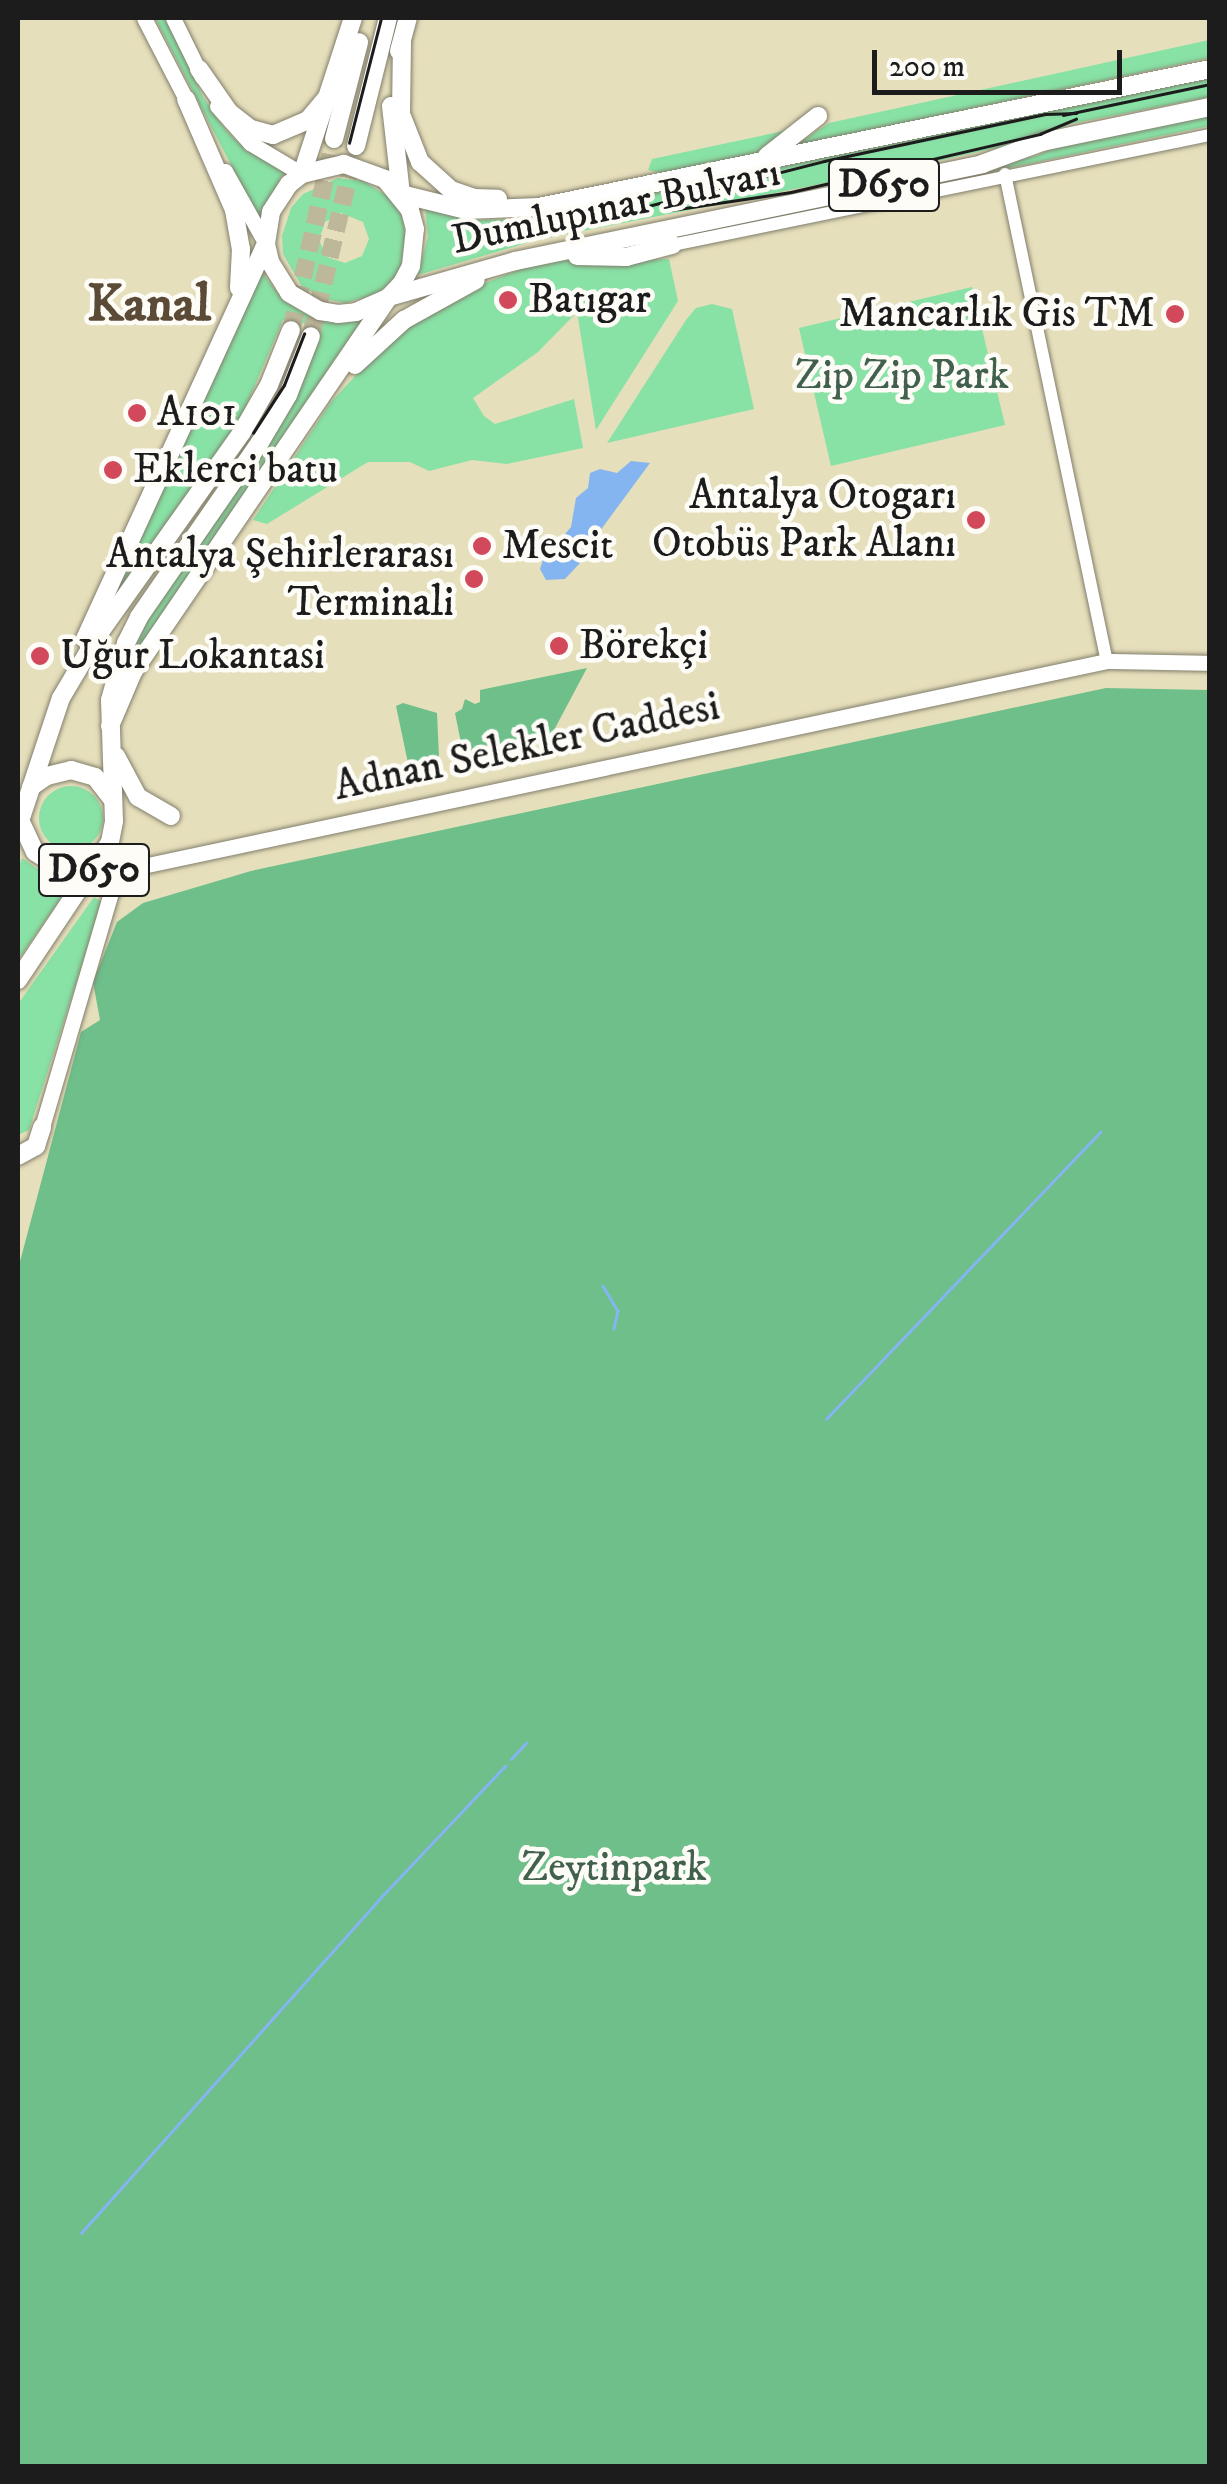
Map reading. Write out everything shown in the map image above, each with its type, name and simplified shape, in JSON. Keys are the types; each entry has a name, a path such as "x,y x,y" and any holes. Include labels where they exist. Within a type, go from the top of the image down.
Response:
{"highway":[{"path":"302,174 354,18"},
{"path":"334,139 365,18"},
{"path":"356,146 388,18"},
{"path":"171,816 138,798 110,734 133,672 389,296 402,283 415,248 415,229 401,194 391,107 408,18"},
{"path":"402,42 400,114 408,140 437,179 474,198 566,200"},
{"path":"199,69 229,112 251,129 273,135 295,130 333,90"},
{"name":"Dumlupınar Bulvarı","path":"401,194 466,210 511,210 1210,69"},
{"path":"186,99 234,210 241,249 238,298"},
{"name":"Dumlupınar Bulvarı","path":"389,296 515,261 982,164 1042,142 1210,107"},
{"path":"762,160 818,116"},
{"path":"956,184 982,164"},
{"path":"61,698 238,298 266,244 271,212 289,184 322,166 366,168 401,194"},
{"path":"266,244 277,278 304,304 320,311 356,312 389,296"},
{"path":"556,254 626,256 672,245"},
{"path":"329,389 404,320 515,261"},
{"name":"D650","path":"18,822 24,786 61,698 100,632 242,432 269,385 291,330"},
{"name":"D650","path":"18,980 110,842 110,734 116,671 139,617 259,444 288,395 311,336"},
{"path":"24,786 71,770 96,777 113,801"},
{"path":"18,822 35,852 56,865 82,866 102,857"},
{"path":"18,1144 29,1142 42,1128"},
{"path":"18,1156 36,1146 42,1128"}],"main road":[{"path":"144,18 266,244"},
{"path":"173,18 224,118 236,131 302,174"},
{"name":"Adnan Selekler Caddesi","path":"42,1128 111,892 122,877 138,867 1107,661 1210,663"}],"street":[{"path":"672,245 1210,135"},
{"path":"1005,174 1107,661"}],"green space":[{"path":"155,18 165,18 203,97 225,129 246,150 285,170 259,219"},
{"path":"1209,40 1209,58 795,146 829,123"},
{"path":"1209,75 1209,97 1070,124 1037,139 937,161 537,240 418,275 428,236 425,206 480,220 523,219"},
{"path":"1209,114 1209,126 970,176 977,168 1036,156 1059,146"},
{"path":"793,129 764,152 660,173 648,170 652,159"},
{"path":"338,178 363,181 389,197 401,213 406,235 400,271 389,285 377,294 345,303 321,298 301,285 283,254 282,236 291,208 303,194","holes":["341,213 363,222 369,239 362,256 345,263 327,257 319,240 325,222"]},
{"path":"555,256 580,262 669,259 678,301 596,430 577,312 538,352 473,398 484,416 495,424 574,399 583,448 507,464 472,460 429,471 410,462 368,462 267,524 253,520 331,402 386,343 415,320 485,283"},
{"path":"262,272 283,300 308,315 343,323 362,320 121,678 134,641 301,383 320,326 283,320 238,425 113,597"},
{"name":"Zip Zip Park","path":"972,287 1005,425 831,466 799,328"},
{"path":"712,304 732,309 754,409 607,443 686,320 696,308"},
{"path":"587,668 553,732 463,753 455,713 462,709 465,699 475,704 480,702 480,690"},
{"name":"Zeytinpark","path":"1106,688 1209,690 1209,2466 18,2466 18,1269 81,1032 100,1020 93,982 117,922 143,903 251,871"},
{"path":"403,703 437,713 439,757 408,763 396,706"},
{"path":"71,786 94,795 103,818 94,841 71,850 48,841 39,818 48,795"},
{"path":"22,858 49,877 72,882 18,960 18,869"},
{"path":"94,897 102,902 29,1130 18,1135 18,1004"}],"water":[{"path":"631,461 650,463 597,535 579,545 580,563 565,579 546,580 540,569 543,560 571,527 576,498 588,488 590,473 600,469 617,473"}],"waterway":[{"path":"826,1419 1100,1132"},
{"path":"603,1286 618,1311 614,1329"},
{"path":"511,1759 526,1743"},
{"path":"81,2233 384,1894 505,1766"}],"tunnel":[{"path":"291,330 334,139"},
{"path":"311,336 356,146"}],"tram line":[{"path":"349,143 381,18"},
{"path":"1063,115 1210,84"},
{"path":"648,206 824,161 1046,114 1076,113"},
{"path":"672,210 791,192 1040,134 1076,119"},
{"path":"253,433 284,385 304,334"}],"place":[{"name":"Batıgar","path":"508,300"},
{"name":"Mancarlık Gis TM","path":"1175,314"},
{"name":"A101","path":"137,413"},
{"name":"Eklerci batu","path":"113,470"},
{"name":"Antalya Otogarı Otobüs Park Alanı","path":"976,520"},
{"name":"Mescit","path":"482,546"},
{"name":"Antalya Şehirlerarası Terminali","path":"474,579"},
{"name":"Börekçi","path":"559,646"},
{"name":"Uğur Lokantasi","path":"40,656"}],"district":[{"name":"Kanal","path":"149,306"}]}
